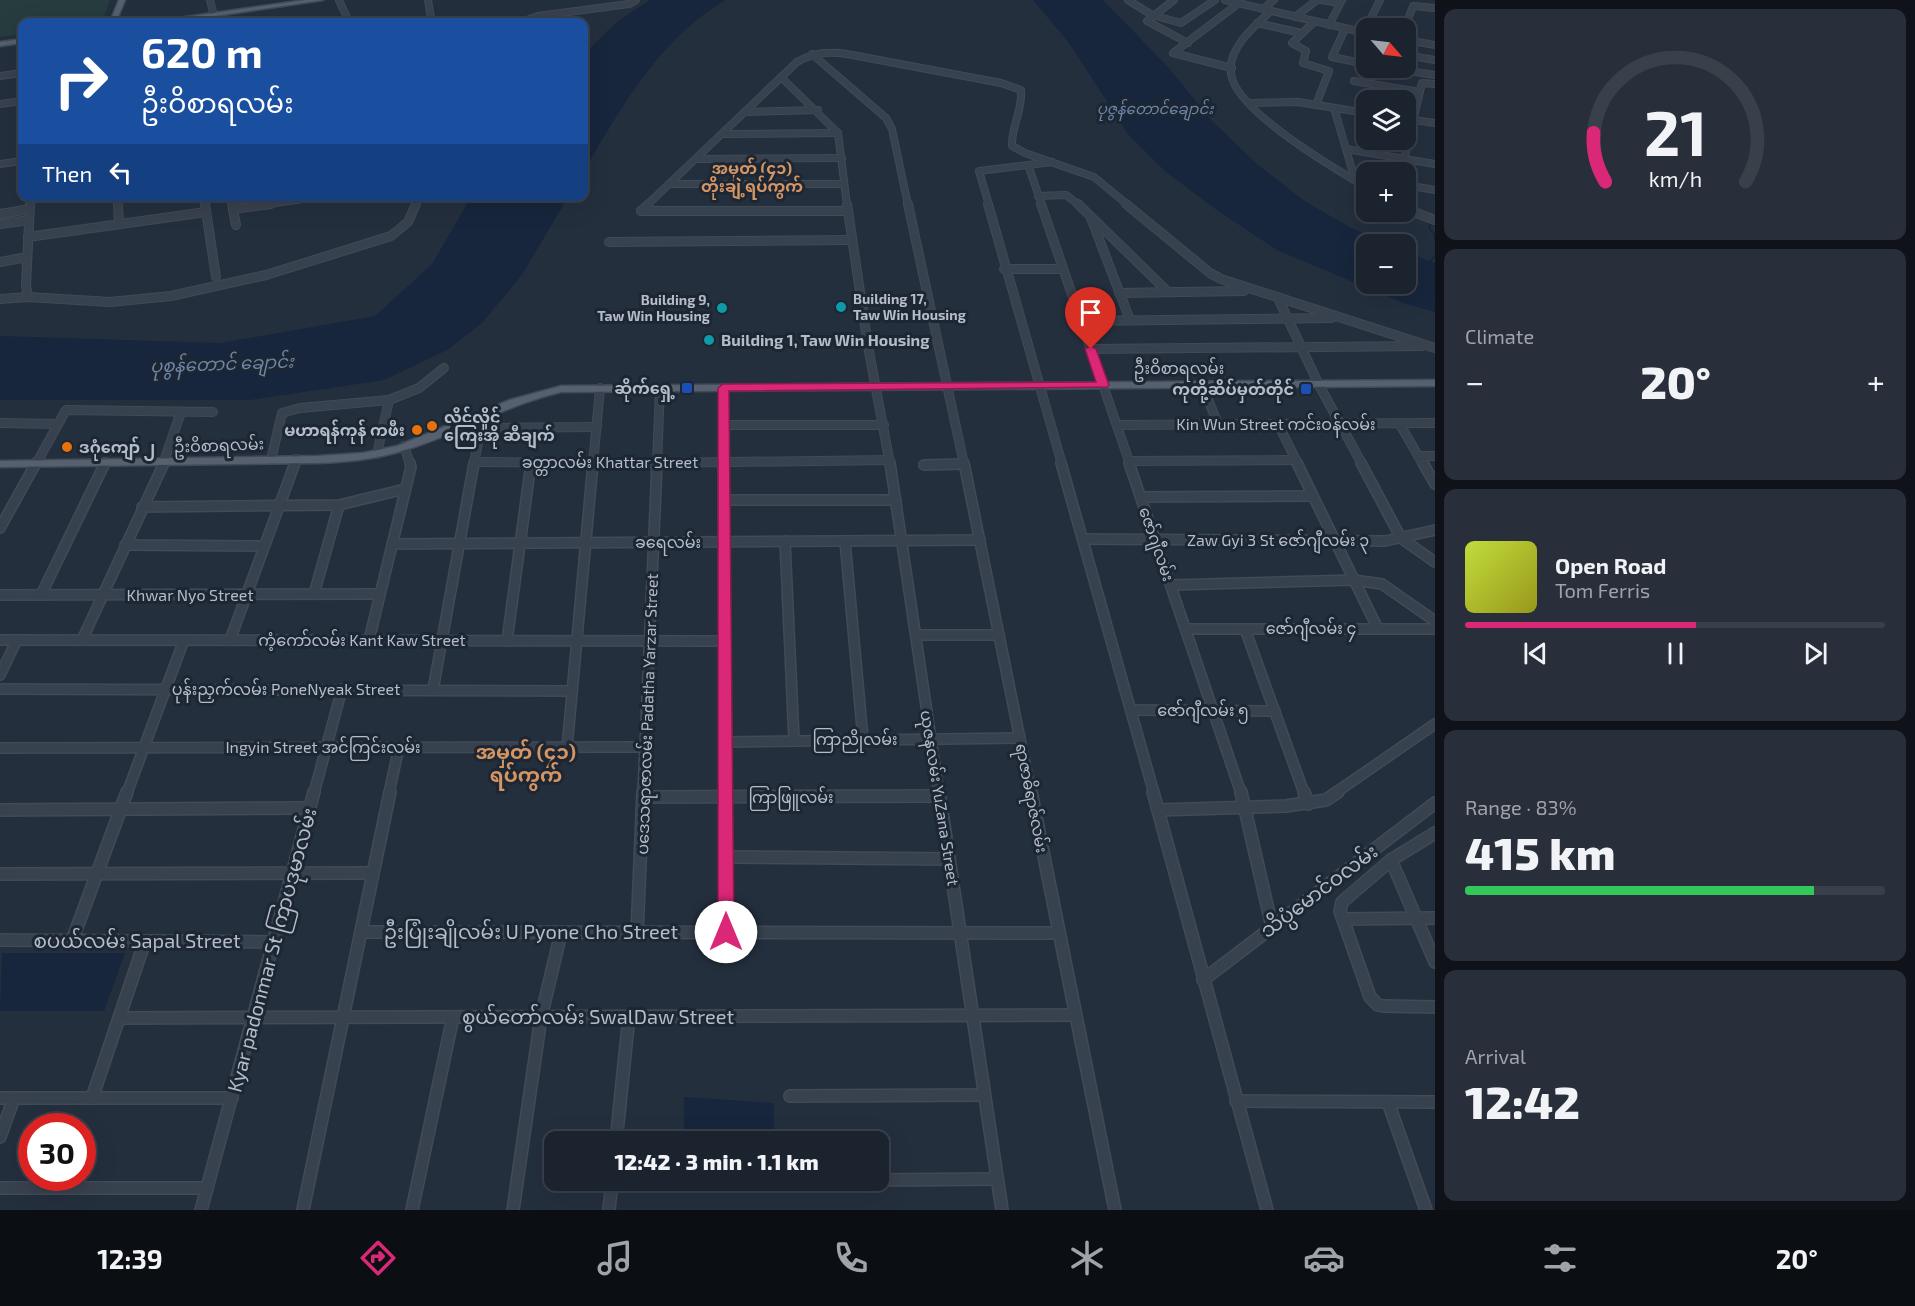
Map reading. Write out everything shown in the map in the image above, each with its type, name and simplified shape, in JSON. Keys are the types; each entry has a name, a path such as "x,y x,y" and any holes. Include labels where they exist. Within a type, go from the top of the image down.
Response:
{"main road":[{"path":"115,18 122,0"},
{"path":"209,18 320,0"},
{"path":"0,44 18,42"},
{"name":"ဦးဝိစာရလမ်း","path":"0,464 164,463 377,454 404,446 536,393 561,388 1435,383"}],"street":[{"path":"209,18 210,0"},
{"path":"339,0 347,18"},
{"path":"428,0 431,18"},
{"path":"532,18 628,4 636,0"},
{"path":"1131,0 1152,15 1183,23 1215,0"},
{"path":"1174,0 1146,20 1188,43"},
{"path":"1263,9 1274,0"},
{"path":"1294,17 1319,0 1341,2 1329,25"},
{"path":"1372,18 1380,0"},
{"path":"1232,68 1174,55 1232,1 1356,31"},
{"path":"1408,18 1413,6 1435,8"},
{"path":"1271,11 1243,40 1232,61 1234,83 1249,103 1329,166 1356,181"},
{"path":"1314,22 1292,43 1306,51 1303,63 1329,71 1316,105"},
{"path":"1257,23 1301,33"},
{"path":"1345,29 1333,59 1356,62"},
{"path":"1416,42 1435,45"},
{"path":"848,211 640,212 797,62 812,54 828,51 995,82 1023,91 1012,146 1094,177 1210,273 1252,290 1433,347"},
{"name":"ရာဇာဓိရာဇ်လမ်း","path":"812,54 886,118 892,129 980,540 1115,1210"},
{"path":"1416,57 1435,60"},
{"path":"1416,72 1435,75"},
{"path":"0,76 18,74"},
{"path":"781,77 818,110 838,132"},
{"path":"1354,81 1419,92"},
{"path":"1416,109 1422,83 1435,84"},
{"path":"1378,90 1379,85"},
{"path":"0,104 18,102"},
{"path":"1249,103 1293,102 1356,112"},
{"path":"1334,108 1353,173 1356,174"},
{"path":"745,112 818,110"},
{"path":"1416,120 1435,123"},
{"path":"723,134 838,132"},
{"name":"ယုဇနလမ်း YuZana Street","path":"838,132 851,240 890,460 1002,1210"},
{"path":"1346,149 1435,164"},
{"path":"1404,159 1406,150"},
{"path":"698,159 842,158"},
{"path":"0,164 18,162"},
{"path":"1052,162 979,171 1005,269 1030,386 1083,540 1267,1210"},
{"name":"ဇော်ဂျီလမ်း","path":"1028,165 1246,808 1272,927"},
{"path":"669,184 843,184"},
{"path":"1416,187 1435,190"},
{"path":"1038,195 1069,196 1168,292"},
{"path":"28,297 30,201"},
{"path":"118,201 119,224"},
{"path":"205,201 216,277"},
{"path":"232,201 236,225"},
{"path":"233,209 287,201"},
{"path":"0,299 28,297 120,301 171,296 266,275 391,236 408,222 416,201"},
{"path":"0,213 29,210"},
{"path":"28,237 206,212"},
{"path":"1416,213 1432,219"},
{"path":"1089,214 1130,320"},
{"path":"0,224 28,220"},
{"path":"609,242 851,240"},
{"path":"0,262 27,257"},
{"path":"1005,269 1063,268"},
{"path":"1119,292 1252,290"},
{"path":"1278,298 1319,385 1401,538 1435,562"},
{"path":"1081,321 1344,318"},
{"path":"1091,349 1433,347"},
{"path":"271,460 282,413 300,408 388,400 418,389 444,368"},
{"path":"1202,385 1218,424"},
{"path":"567,748 600,388"},
{"name":"ပဒေသရာဇာလမ်း Padatha Yarzar Street","path":"638,933 660,388"},
{"path":"723,388 726,932"},
{"path":"377,454 388,400"},
{"path":"0,528 66,410 213,412"},
{"path":"82,640 164,463 181,412"},
{"path":"433,690 483,415"},
{"path":"0,423 58,424"},
{"path":"1399,423 1435,484"},
{"name":"Kin Wun Street ကင်းဝန်လမ်း","path":"1117,425 1435,423"},
{"path":"1278,424 1377,627"},
{"path":"724,426 884,425"},
{"path":"481,428 597,427"},
{"path":"369,640 411,467 404,446"},
{"path":"1418,456 1435,456"},
{"path":"230,640 297,459"},
{"name":"ခတ္တာလမ်း Khattar Street","path":"474,462 657,463 890,460"},
{"path":"1129,461 1295,460"},
{"path":"41,595 105,463"},
{"path":"507,640 531,463"},
{"path":"924,465 963,464"},
{"path":"142,507 339,505 405,489"},
{"path":"1141,497 1313,496"},
{"path":"724,500 896,500"},
{"path":"314,594 339,505"},
{"name":"Zaw Gyi 3 St ဇော်ဂျီလမ်း ၃","path":"1083,540 1385,541 1435,530"},
{"name":"ခရေလမ်း","path":"392,544 980,540"},
{"path":"845,541 863,739"},
{"path":"785,542 794,740"},
{"path":"125,545 264,546"},
{"path":"1171,585 1354,580 1382,584 1435,621"},
{"name":"Khwar Nyo Street","path":"0,595 380,594"},
{"name":"ဇော်ဂျီလမ်း ၄","path":"1186,629 1377,627 1435,629"},
{"path":"1245,628 1308,804"},
{"path":"916,635 999,635"},
{"name":"ကံ့ကော်လမ်း Kant Kaw Street","path":"0,640 725,641"},
{"path":"0,675 17,640"},
{"path":"72,941 184,640"},
{"name":"ပုန်းညှက်လမ်း PoneNyeak Street","path":"0,689 572,691"},
{"name":"Kyar padonmar St ကြာပဒုမာလမ်း","path":"201,1210 342,689"},
{"name":"ဇော်ဂျီလမ်း ၅","path":"1131,710 1275,711"},
{"path":"1158,810 1246,808 1308,804 1326,800 1435,724"},
{"name":"ကြာညိုလမ်း","path":"725,742 1020,738"},
{"path":"303,1210 399,747"},
{"name":"Ingyin Street အင်ကြင်းလမ်း","path":"0,748 645,747"},
{"name":"ကြာဖြူလမ်း","path":"643,798 940,796"},
{"name":"သိပ္ပံမောင်ဝလမ်း","path":"1203,980 1435,803"},
{"path":"0,810 310,808"},
{"path":"1435,833 1391,860 1342,902 1340,910 1370,998 1375,1004 1435,1007"},
{"path":"726,857 949,858"},
{"path":"1391,860 1435,962"},
{"path":"0,874 372,873"},
{"path":"1343,919 1435,918"},
{"name":"ဦးပြုံးချိုလမ်း U Pyone Cho Street","path":"362,932 1059,933"},
{"path":"513,1210 541,1017 561,933"},
{"name":"စပယ်လမ်း Sapal Street","path":"0,940 274,942"},
{"path":"92,1098 145,941"},
{"name":"စွယ်တော်လမ်း SwalDaw Street","path":"119,1018 1076,1015"},
{"path":"617,1131 629,1016"},
{"path":"412,1210 453,1017"},
{"path":"790,1096 984,1095"},
{"path":"0,1098 231,1098"},
{"path":"0,1137 14,1098"},
{"path":"1236,1101 1435,1102"},
{"path":"1388,1102 1426,1210"},
{"path":"889,1180 997,1179"},
{"path":"0,1188 207,1188"},
{"path":"609,1210 611,1191"}],"green space":[{"path":"0,0 110,0 103,18 18,18 18,35 0,37"}],"water":[{"path":"650,0 726,0 703,15 662,53 628,99 588,164 588,50 618,21"},
{"name":"ပုဇွန်တောင်ချောင်း","path":"1033,0 1103,0 1168,67 1212,121 1258,165 1306,202 1364,234 1356,234 1356,283 1277,250 1214,208 1166,172 1128,134 1069,43"},
{"name":"ပုစွန်တောင် ချောင်း","path":"469,201 566,201 522,275 482,323 447,350 384,380 250,400 0,400 0,336 221,343 375,316 432,264"},
{"name":"ပုဇွန်တောင်ချောင်း","path":"1416,256 1435,263 1435,312 1382,294 1416,294"},
{"path":"2,953 125,953 104,1011 0,1011"},
{"path":"684,1097 774,1103 774,1131 684,1131"}],"waterway":[{"path":"1431,221 1429,228 1434,234 1435,241"},
{"path":"1429,263 1435,256"}],"place":[{"name":"Building 17, Taw Win Housing","path":"841,307"},
{"name":"Building 9, Taw Win Housing","path":"722,308"},
{"name":"Building 1, Taw Win Housing","path":"709,340"},
{"name":"ဆိုက်ရှေ့","path":"687,388"},
{"name":"ကုတို့ဆိပ်မှတ်တိုင်","path":"1306,389"},
{"name":"လှိုင်လှိုင် ကြေးအို ဆီချက်","path":"432,426"},
{"name":"မဟာရန်ကုန် ကဖီး","path":"417,430"},
{"name":"ဒဂုံကျော် ၂","path":"67,447"}],"district":[{"name":"အမှတ် (၄၁) တိုးချဲ့ရပ်ကွက်","path":"752,177"},
{"name":"အမှတ် (၄၁) ရပ်ကွက်","path":"526,764"}],"route":[{"path":"726,932 723,388 1103,385 1091,349"}]}
